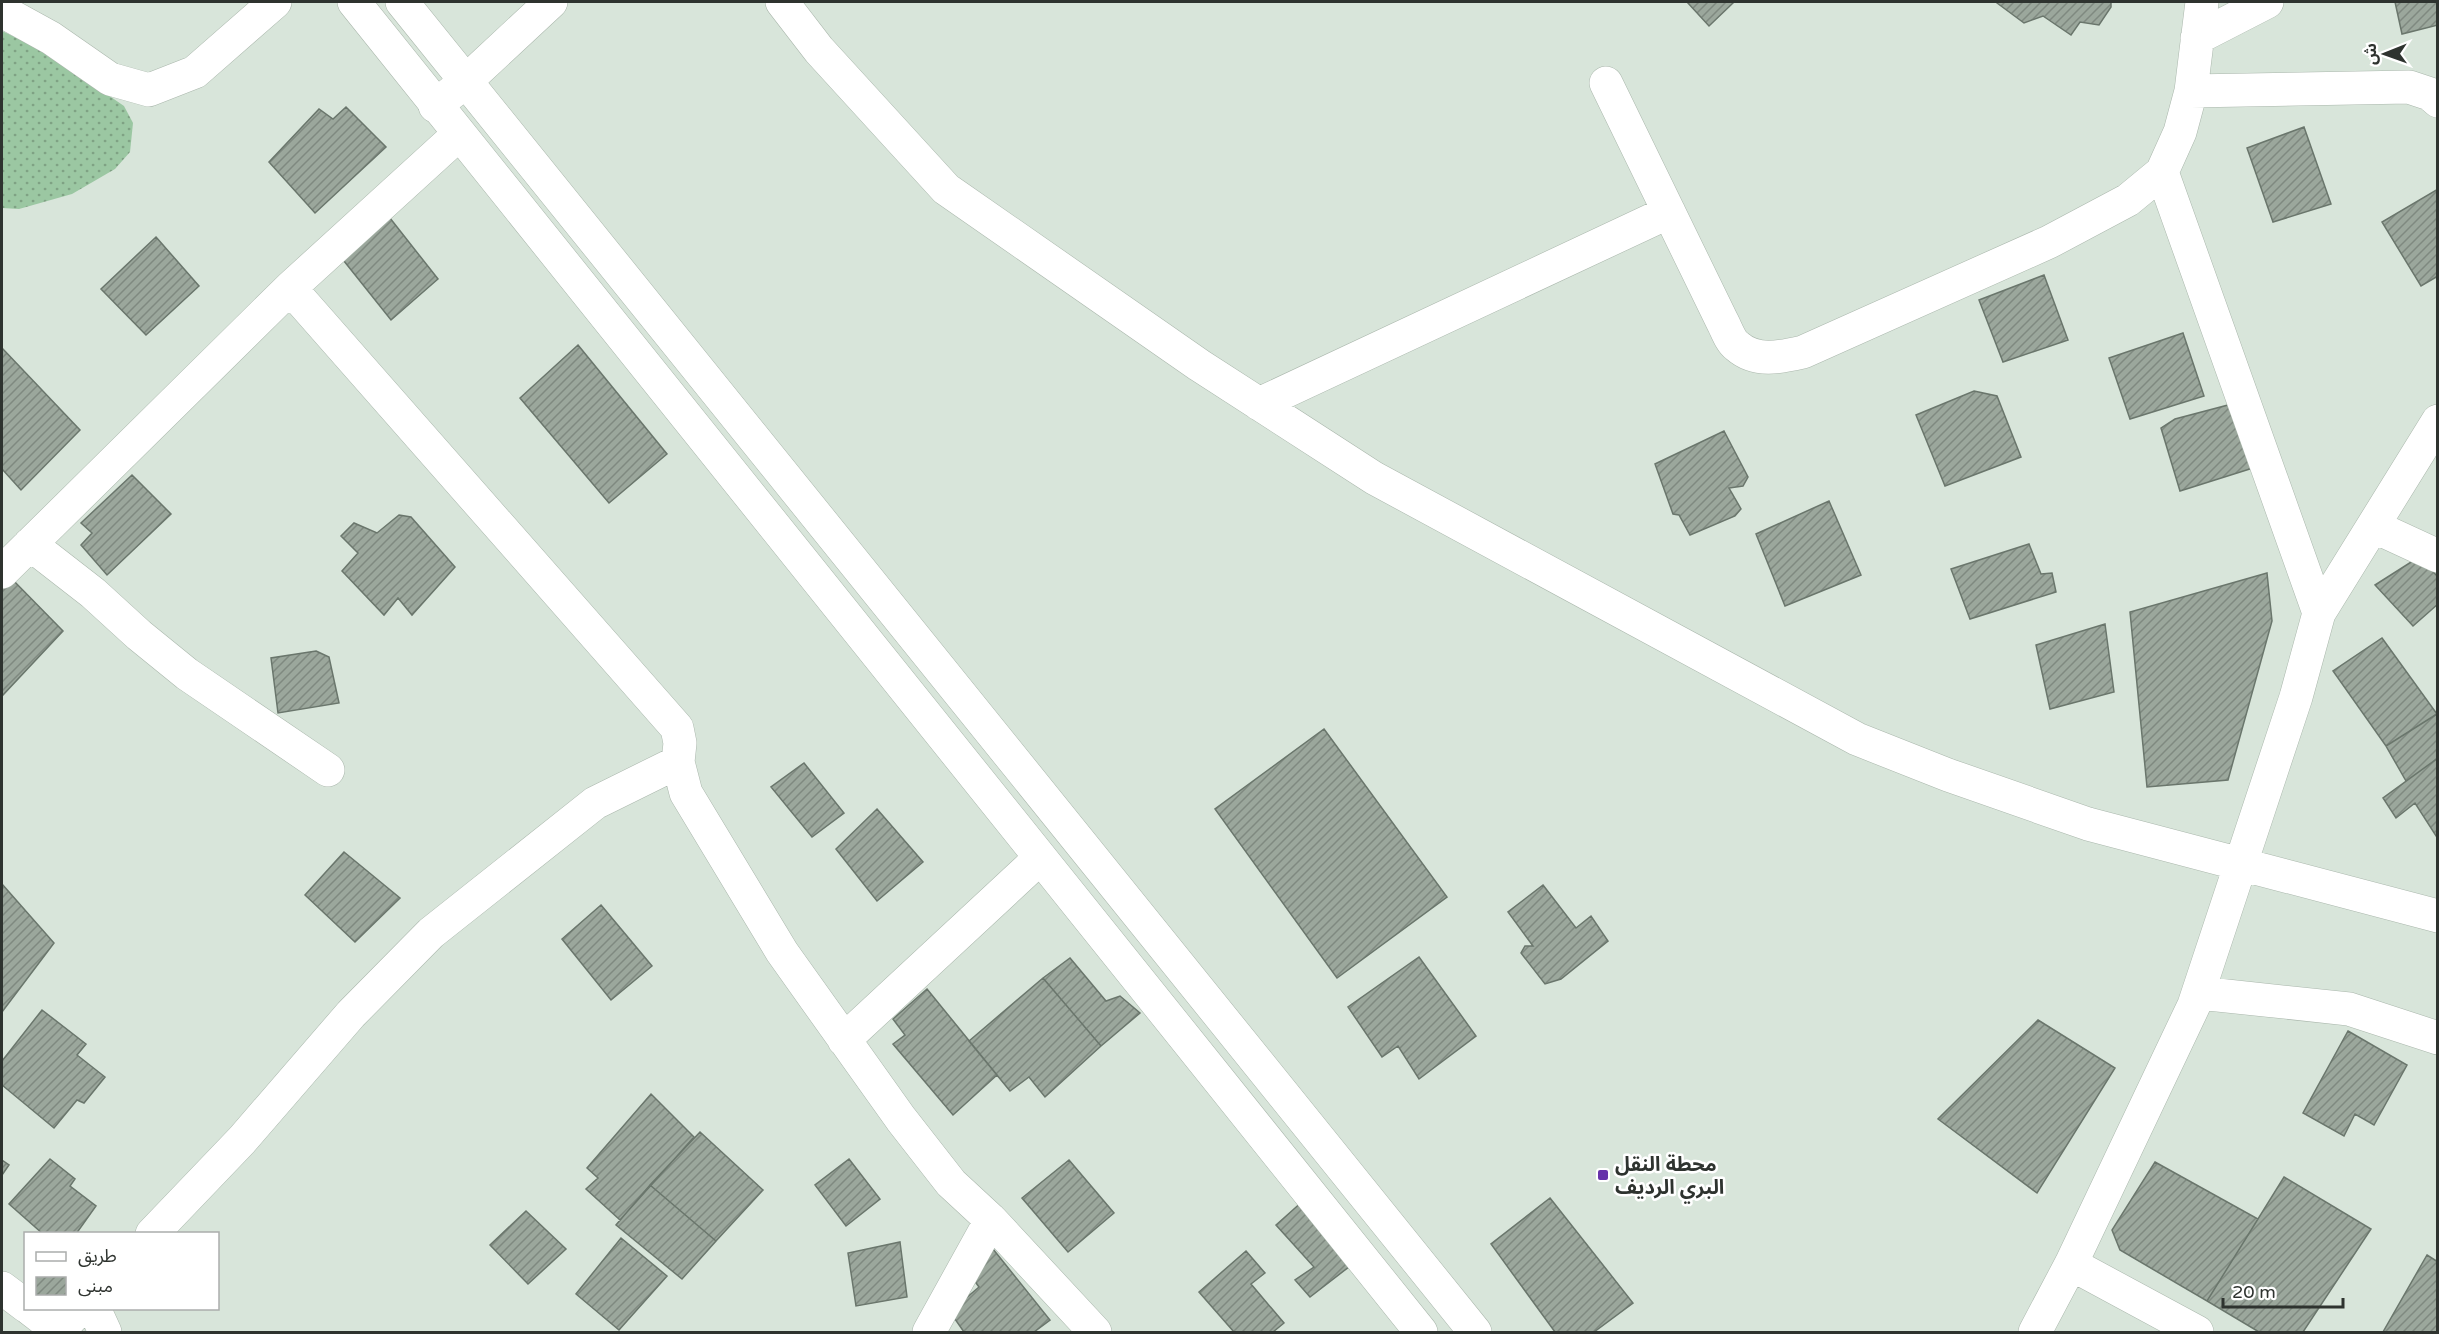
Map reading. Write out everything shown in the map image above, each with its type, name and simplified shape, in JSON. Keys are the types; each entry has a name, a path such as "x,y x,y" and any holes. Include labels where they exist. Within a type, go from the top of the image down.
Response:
{"street":[{"path":"2,12 51,38 110,79 149,90 195,72 275,2"},
{"path":"354,2 435,106 1421,1332"},
{"path":"402,2 1475,1332"},
{"path":"435,106 465,82 551,2"},
{"path":"782,2 819,50 946,189 1199,365 1374,478 1857,739 1948,775 2088,824 2438,916"},
{"path":"1606,83 1736,346 1756,356 1776,358 1803,352 2049,242 2128,200 2162,172 2180,132 2191,91 2202,2"},
{"path":"2198,38 2267,2"},
{"path":"2191,91 2409,87 2430,94 2438,101"},
{"path":"2,572 290,288 459,134"},
{"path":"2162,172 2319,613"},
{"path":"1259,404 1669,212"},
{"path":"290,288 678,728 680,743 678,762 686,793 782,952 901,1119 951,1183 991,1220 1095,1332"},
{"path":"2035,1332 2071,1264 2202,982 2296,697 2319,613 2438,421"},
{"path":"2373,526 2438,556"},
{"path":"30,543 93,593 187,674 328,770"},
{"path":"153,1232 242,1140 351,1014 431,933 595,803 678,762"},
{"path":"844,1040 1040,858"},
{"path":"2202,982 2349,1009 2438,1038"},
{"path":"929,1332 991,1220"},
{"path":"2071,1264 2197,1332"},
{"path":"2,1288 24,1305"},
{"path":"31,1310 59,1331 78,1310"},
{"path":"95,1310 105,1332"}],"green space":[{"path":"2,31 38,48 124,106 133,123 130,152 115,169 72,194 19,209 2,208"}],"building":[{"path":"1687,2 1734,2 1709,26"},
{"path":"1998,2 2111,2 2111,7 2099,25 2080,22 2071,35 2043,16 2024,23"},
{"path":"2395,2 2438,2 2438,25 2402,34"},
{"path":"346,107 386,147 315,213 269,162 319,109 333,119"},
{"path":"2304,127 2331,204 2273,222 2247,148"},
{"path":"2438,189 2438,276 2421,286 2382,222"},
{"path":"386,213 438,279 391,320 340,256"},
{"path":"156,237 199,286 146,335 101,289"},
{"path":"2044,275 2068,340 2003,362 1979,300"},
{"path":"2183,333 2204,396 2130,419 2109,358"},
{"path":"578,345 667,454 609,503 520,398"},
{"path":"2,348 80,430 21,490 2,469"},
{"path":"1974,391 1997,396 2021,457 1945,486 1916,415"},
{"path":"2232,404 2253,468 2180,491 2161,428 2175,419"},
{"path":"1724,431 1748,477 1743,486 1729,488 1741,509 1735,516 1690,535 1679,515 1673,514 1655,464"},
{"path":"132,475 171,514 107,575 81,545 92,533 81,523"},
{"path":"1829,501 1861,575 1785,606 1756,534"},
{"path":"399,515 411,517 455,567 412,615 398,598 384,615 342,571 358,553 341,536 354,523 377,533"},
{"path":"2029,544 2041,574 2052,573 2056,592 1970,619 1951,569"},
{"path":"2419,557 2438,577 2438,604 2413,626 2375,585"},
{"path":"2267,573 2272,621 2228,780 2147,787 2130,612"},
{"path":"8,575 63,631 2,696 2,582"},
{"path":"2105,624 2114,692 2050,709 2036,645"},
{"path":"2382,638 2437,714 2386,746 2333,671"},
{"path":"316,651 329,657 339,703 278,713 271,658"},
{"path":"2437,714 2438,758 2406,781 2386,746"},
{"path":"1324,729 1447,897 1337,978 1215,809"},
{"path":"2438,758 2438,839 2415,803 2396,818 2383,798"},
{"path":"804,763 844,813 812,837 771,787"},
{"path":"877,809 923,862 877,901 836,849"},
{"path":"344,852 400,898 355,942 305,895"},
{"path":"2,884 54,943 2,1012"},
{"path":"1543,885 1576,928 1591,916 1608,941 1561,979 1545,984 1521,953 1525,946 1533,946 1508,912"},
{"path":"601,905 652,966 611,1000 562,939"},
{"path":"1419,957 1476,1036 1419,1079 1398,1046 1382,1057 1348,1007"},
{"path":"1070,958 1106,1001 1120,996 1140,1013 1101,1046 1043,978"},
{"path":"1043,978 1101,1046 1045,1097 1029,1077 1010,1091 969,1041"},
{"path":"927,989 997,1075 953,1115 893,1044 905,1035 893,1019"},
{"path":"42,1010 86,1044 77,1055 105,1077 84,1103 77,1100 54,1128 2,1085 2,1061"},
{"path":"2038,1020 2115,1068 2037,1193 1938,1119"},
{"path":"2348,1031 2407,1065 2374,1125 2355,1114 2344,1136 2303,1113"},
{"path":"651,1094 694,1137 620,1220 586,1189 598,1178 587,1168"},
{"path":"700,1132 763,1190 716,1241 650,1185"},
{"path":"50,1159 75,1179 70,1186 96,1206 77,1232 41,1232 9,1204"},
{"path":"849,1159 880,1199 846,1226 815,1185"},
{"path":"2,1160 9,1165 2,1175"},
{"path":"1069,1160 1114,1213 1068,1252 1022,1198"},
{"path":"2155,1162 2258,1219 2207,1301 2120,1250 2112,1230"},
{"path":"2284,1177 2371,1229 2303,1332 2259,1332 2207,1301"},
{"path":"650,1185 716,1241 682,1279 616,1225"},
{"path":"1550,1198 1633,1303 1594,1332 1555,1332 1491,1244"},
{"path":"1304,1200 1354,1263 1310,1297 1295,1280 1314,1267 1276,1225"},
{"path":"526,1211 566,1249 528,1284 490,1245"},
{"path":"621,1238 667,1276 619,1330 576,1294"},
{"path":"900,1242 907,1297 856,1306 848,1253"},
{"path":"993,1249 1050,1320 1034,1332 964,1332 950,1312 979,1287 971,1276"},
{"path":"1246,1251 1265,1273 1251,1284 1284,1323 1273,1332 1234,1332 1199,1292"},
{"path":"2427,1255 2438,1262 2438,1332 2383,1332"}],"place":[{"name":"محطة النقل البري الرديف","path":"1603,1175"}]}
